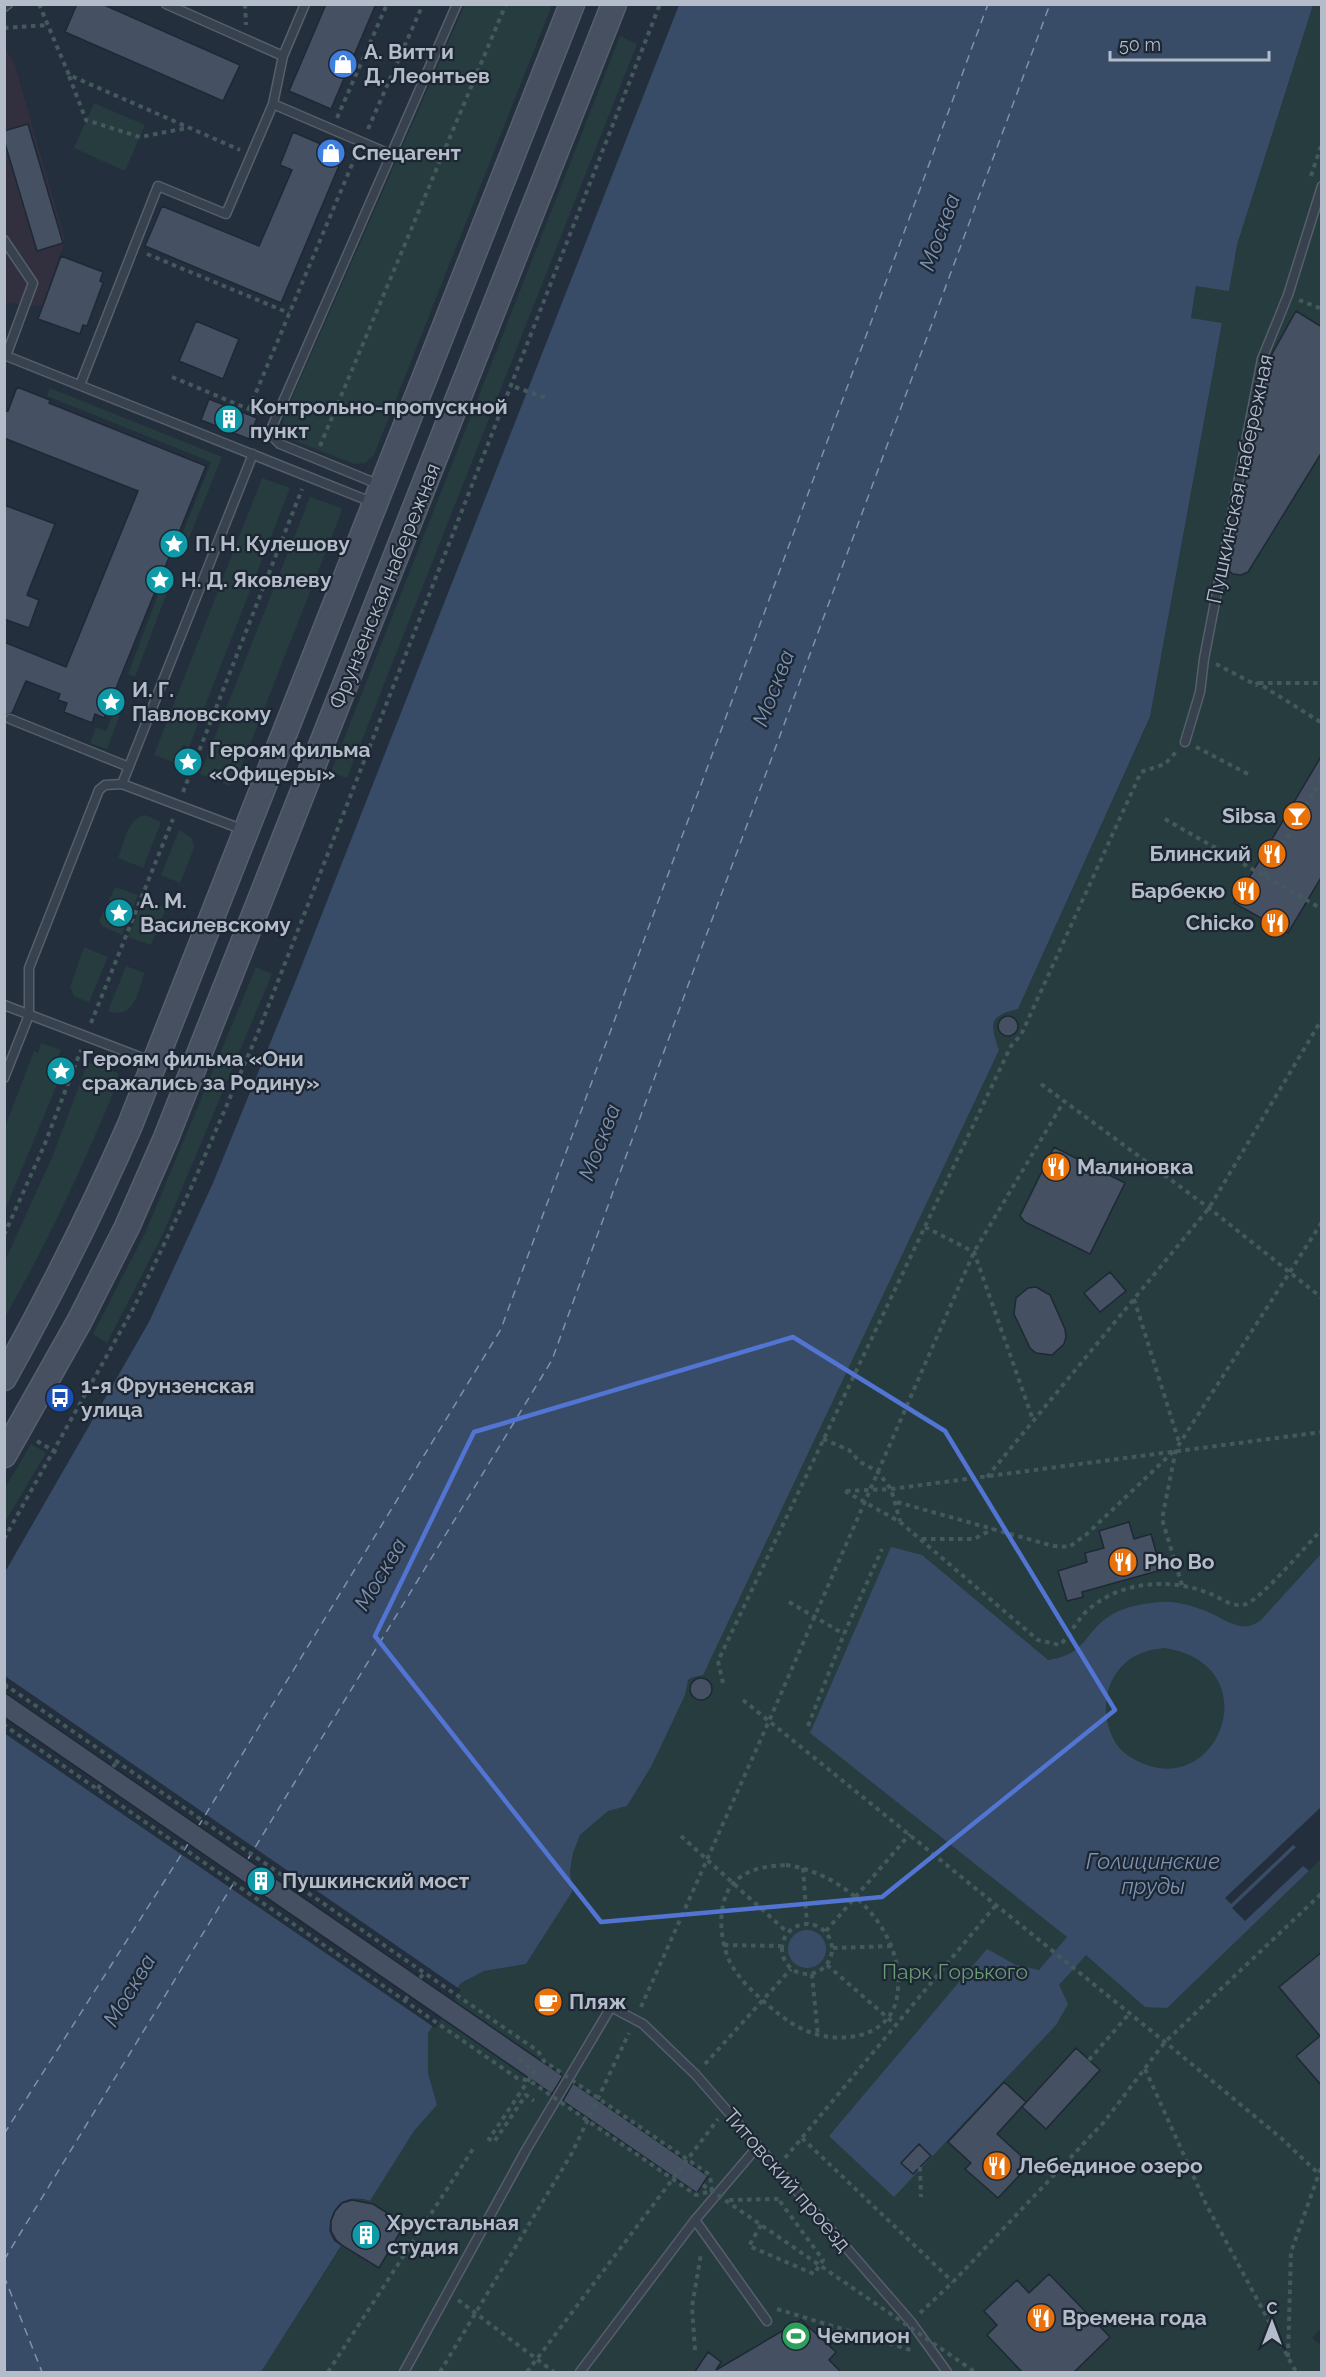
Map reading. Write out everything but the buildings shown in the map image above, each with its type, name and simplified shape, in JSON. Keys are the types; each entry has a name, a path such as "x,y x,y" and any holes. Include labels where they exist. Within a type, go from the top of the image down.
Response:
{"main road":[{"name":"Фрунзенская набережная","path":"4,1378 45,1305 91,1213 156,1063 572,4"},
{"name":"Фрунзенская набережная","path":"4,1455 79,1322 127,1227 166,1138 614,4"}],"lane":[{"path":"166,4 283,56"},
{"path":"80,385 158,186 226,214 273,104 283,56 306,4"},
{"path":"380,495 315,458 280,444 273,437 272,427 457,4"},
{"path":"273,104 392,155"},
{"name":"Пушкинская набережная","path":"1185,742 1200,692 1204,659 1262,359 1288,295 1322,186"},
{"path":"4,240 33,283 5,355 308,476 380,495"},
{"path":"122,784 253,454"},
{"path":"10,719 129,767"},
{"path":"4,1078 29,1015 29,968 99,790 105,785 122,784 247,831"},
{"path":"4,1005 156,1063"},
{"name":"Титовский проезд","path":"448,2292 526,2150 610,2007 643,2024 696,2075 911,2322 947,2373"},
{"path":"580,2373 712,2196 758,2146"},
{"path":"695,2220 767,2321"},
{"path":"404,2373 448,2292"}],"path":[{"path":"39,4 86,120 140,137 189,128"},
{"path":"332,130 387,4"},
{"path":"249,409 423,4"},
{"path":"315,458 506,4"},
{"path":"4,1539 57,1452 192,1188 257,1035 660,4"},
{"path":"4,27 47,25"},
{"path":"69,75 233,147"},
{"path":"132,248 289,313"},
{"path":"1288,295 1322,309"},
{"path":"172,377 265,416"},
{"path":"515,387 549,399"},
{"path":"4,1234 44,1146 308,476"},
{"path":"1204,659 1256,684 1322,683"},
{"path":"1258,683 1322,723"},
{"path":"723,1683 718,1660 1011,1046 1021,1035 1141,772 1165,764 1185,742 1248,774"},
{"path":"1264,876 1322,779"},
{"path":"1165,819 1322,909"},
{"path":"987,1477 1209,1208 1322,1019"},
{"path":"1041,1084 1209,1208 1322,1298"},
{"path":"440,2373 572,2153 635,2020 769,1721 974,1252 1064,1101"},
{"path":"897,1502 1053,1546 1069,1547 1087,1534 1176,1449 1322,1222"},
{"path":"925,1227 974,1252 1033,1420"},
{"path":"1134,1299 1180,1443"},
{"path":"1322,1432 1176,1449 891,1489 845,1491 900,1522 1038,1640 1060,1645 1073,1632 1087,1611 1103,1599 1143,1586 1161,1583 1182,1585 1231,1604 1245,1605 1258,1596 1322,1529"},
{"path":"34,1439 57,1452"},
{"path":"823,1439 849,1450 860,1462 877,1471 891,1489 897,1502 900,1522"},
{"path":"1176,1449 1162,1519 1182,1585"},
{"path":"920,1539 974,1539 994,1529"},
{"path":"808,1726 844,1634 882,1549"},
{"path":"789,1602 844,1634"},
{"path":"5,1687 117,1761 424,1973 538,2052 543,2062 710,2175 712,2196"},
{"path":"743,1700 1049,1947 1079,1975 1165,2042 1281,2138 1317,2172"},
{"path":"4,1725 518,2078 531,2080 696,2195 779,2199 823,2260 814,2274 749,2246 761,2225"},
{"path":"113,1767 117,1761"},
{"path":"98,1789 101,1783"},
{"path":"826,1931 910,1834"},
{"path":"681,1836 787,1932"},
{"path":"786,1865 803,1868 828,1878 855,1898 879,1923 893,1946 898,1963 899,1981 896,2006 889,2018 878,2028 863,2034 836,2038 818,2036 794,2026 763,2001 738,1975 724,1945 722,1916 726,1899 733,1883 742,1875 759,1868 786,1865"},
{"path":"803,1868 807,1924"},
{"path":"911,2322 953,2282 1104,2122 1165,2042 1322,1893"},
{"path":"777,2168 996,1905"},
{"path":"807,1924 819,1926 826,1931 833,1948 827,1965 812,1974 803,1974 791,1969 783,1958 782,1946 787,1932 794,1927 807,1924"},
{"path":"724,1945 782,1946"},
{"path":"833,1948 893,1946"},
{"path":"827,1965 896,2025"},
{"path":"696,2075 791,1969"},
{"path":"420,1978 424,1973"},
{"path":"812,1974 818,2036"},
{"path":"405,2001 408,1995"},
{"path":"1089,2060 1129,2014"},
{"path":"519,2059 534,2072 489,2139 494,2142 526,2095 534,2101"},
{"path":"1145,2069 1206,2204 1296,2373"},
{"path":"527,2373 726,2109"},
{"path":"802,2138 953,2282"},
{"path":"328,2373 476,2146"},
{"path":"1288,2357 1291,2252 1317,2172 1322,2165"},
{"path":"920,2167 921,2197"},
{"path":"703,2185 712,2196 761,2225 975,2373"},
{"path":"695,2350 692,2307 704,2235"},
{"path":"448,2292 554,2373"},
{"path":"754,2302 936,2357"}],"highlighted area":[{"path":"793,1337 945,1431 1115,1710 882,1897 601,1922 375,1636 474,1432"}],"shaded area":[{"path":"4,47 14,62 65,240 43,306 5,303"}],"green space":[{"path":"465,4 552,5 374,455 365,463 354,464 292,440 284,430 284,416"},
{"name":"Парк Горького","path":"1313,5 1321,5 1322,2328 1312,2338 1321,2345 1321,2372 261,2372 341,2247 329,2231 333,2215 341,2204 347,2201 361,2199 370,2201 414,2131 437,2105 428,2073 428,2033 461,1983 484,1971 526,1964 572,1892 570,1870 580,1835 608,1811 627,1806 651,1767 684,1695 687,1683 697,1675 995,1020 1004,1013 1018,1009 1150,718 1222,324 1191,318 1196,285 1229,290 1237,245"},
{"path":"620,36 637,44 347,778 331,772"},
{"path":"94,103 145,125 125,171 74,148"},
{"path":"50,388 222,457 184,550 177,547 211,462 47,396"},
{"path":"262,478 290,488 189,747 183,745 176,763 154,755"},
{"path":"310,497 341,508 341,513 235,783 228,785 200,774"},
{"path":"164,579 171,582 135,677 128,674"},
{"path":"116,706 122,709 107,749 90,743 96,727 106,731"},
{"path":"145,815 161,822 143,868 118,858 134,821"},
{"path":"179,830 192,838 194,848 180,883 161,875"},
{"path":"115,887 138,895 122,935 102,926 99,921"},
{"path":"144,898 166,908 151,945 128,937"},
{"path":"84,947 108,957 89,1002 75,997 70,987"},
{"path":"126,966 145,973 137,996 129,1009 124,1012 108,1011"},
{"path":"256,967 272,974 163,1234 107,1343 93,1334 146,1231"},
{"path":"41,1043 61,1050 52,1073 60,1077 5,1210 5,1127 34,1051 38,1053"},
{"path":"88,1062 118,1073 117,1084 65,1202 5,1317 5,1261 53,1155"},
{"path":"31,1444 46,1453 5,1522 5,1488"}],"water":[{"name":"Москва","path":"679,5 1313,5 1237,245 1229,291 1196,286 1191,318 1222,323 1150,717 1018,1009 1001,1015 994,1022 994,1034 999,1050 703,1675 688,1680 685,1695 651,1767 627,1806 608,1811 580,1835 570,1870 572,1892 526,1964 484,1971 461,1983 428,2033 428,2073 437,2105 414,2131 370,2201 347,2200 336,2208 329,2231 334,2241 341,2246 261,2372 5,2372 5,1572 149,1322 213,1183 298,975"},
{"name":"Голицинские пруды","path":"891,1547 922,1555 1048,1660 1071,1653 1113,1614 1143,1604 1178,1603 1206,1611 1238,1626 1252,1625 1261,1620 1321,1554 1321,1859 1167,2008 1145,2007 1086,1955 1059,1985 1068,2004 1056,2025 894,2197 829,2136 987,1949 1016,1965 1039,1970 1067,1937 810,1733","holes":["1165,1648 1197,1659 1216,1677 1224,1699 1222,1723 1213,1744 1196,1760 1173,1768 1147,1765 1127,1755 1117,1745 1110,1732 1106,1704 1108,1690 1122,1666 1133,1657 1147,1651"]},
{"path":"807,1930 814,1931 820,1936 825,1942 825,1956 820,1962 814,1967 807,1968 800,1967 794,1962 789,1956 788,1949 789,1942 794,1936 800,1931"}],"pier":[{"path":"5,1676 461,1990 435,2028 4,1733"},
{"path":"1321,1807 1321,1859 1309,1871 1303,1866 1245,1921 1232,1908 1296,1847 1293,1845 1231,1904 1225,1898"}],"ferry route":[{"path":"198,1827 501,1329 988,4"},
{"path":"248,1859 552,1360 1050,4"},
{"path":"4,2134 188,1844"},
{"path":"4,2260 238,1876"},
{"path":"4,2276 42,2372"}],"place":[{"name":"А. Витт и Д. Леонтьев","path":"343,64"},
{"name":"Спецагент","path":"331,153"},
{"name":"Контрольно-пропускной пункт","path":"229,419"},
{"name":"П. Н. Кулешову","path":"174,544"},
{"name":"Н. Д. Яковлеву","path":"160,580"},
{"name":"И. Г. Павловскому","path":"111,702"},
{"name":"Героям фильма «Офицеры»","path":"188,762"},
{"name":"Sibsa","path":"1297,816"},
{"name":"Блинский","path":"1272,854"},
{"name":"Барбекю","path":"1246,891"},
{"name":"А. М. Василевскому","path":"119,913"},
{"name":"Chicko","path":"1275,923"},
{"name":"Героям фильма «Они сражались за Родину»","path":"61,1071"},
{"name":"Малиновка","path":"1056,1167"},
{"name":"1-я Фрунзенская улица","path":"60,1398"},
{"name":"Pho Bo","path":"1123,1562"},
{"name":"Пушкинский мост","path":"261,1881"},
{"name":"Пляж","path":"548,2002"},
{"name":"Лебединое озеро","path":"997,2166"},
{"name":"Хрустальная студия","path":"366,2235"},
{"name":"Времена года","path":"1041,2318"},
{"name":"Чемпион","path":"796,2336"}]}
